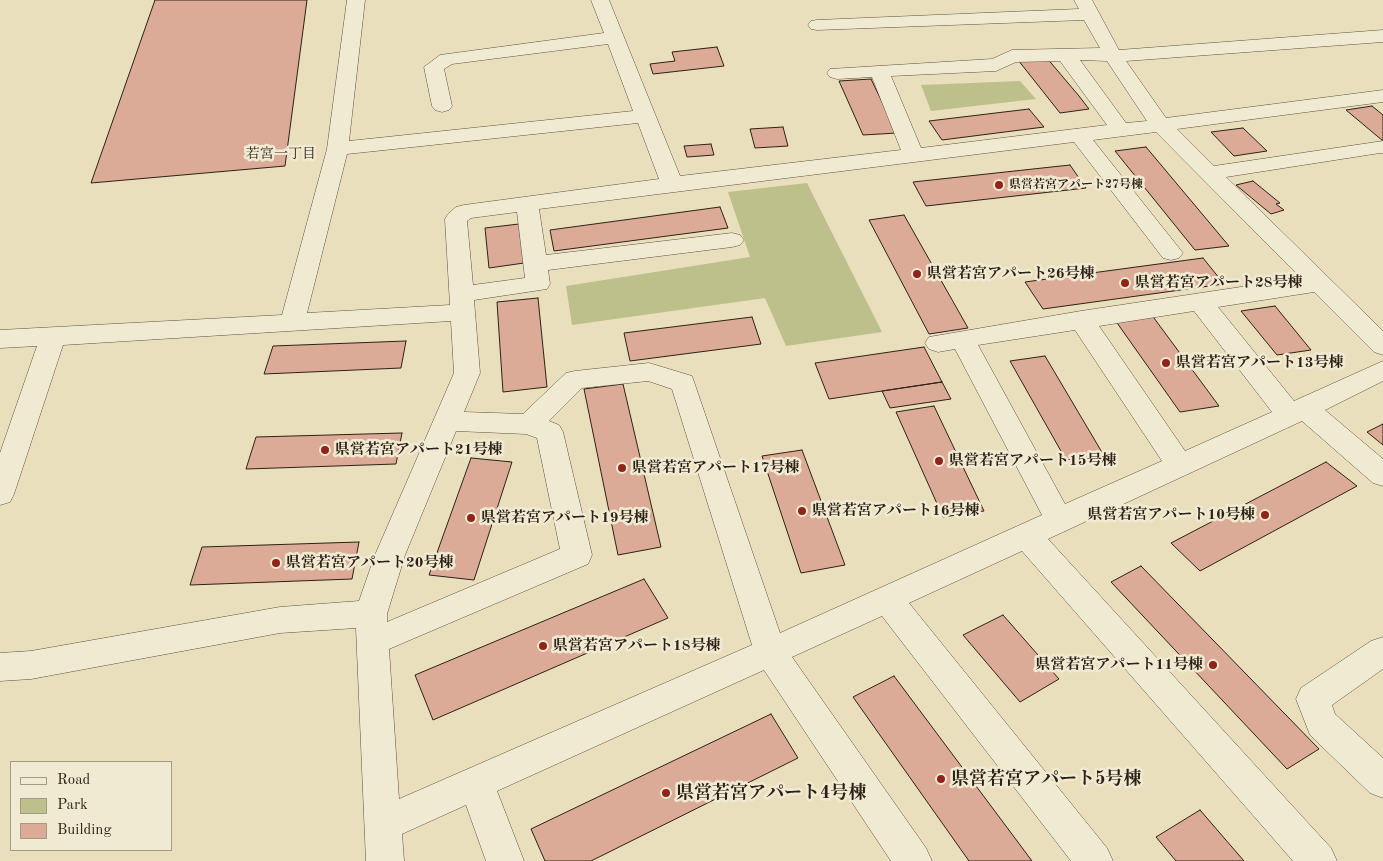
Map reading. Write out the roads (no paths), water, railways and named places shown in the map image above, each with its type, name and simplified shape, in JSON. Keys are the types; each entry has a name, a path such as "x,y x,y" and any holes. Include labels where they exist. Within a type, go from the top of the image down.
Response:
{"street":[{"path":"292,323 338,148 356,0"},
{"path":"600,0 672,184"},
{"path":"818,25 1087,7 1113,56 1160,124 1383,346"},
{"path":"837,73 996,65 1012,56 1113,56 1383,36"},
{"path":"442,106 434,67 447,59 615,37"},
{"path":"1066,55 1121,130"},
{"path":"879,71 914,155"},
{"path":"385,861 371,627 390,555 467,373 456,218 464,212 672,184 1304,108 1335,101 1383,96"},
{"path":"338,148 646,116"},
{"path":"1079,135 1171,253"},
{"path":"1210,173 1380,146"},
{"path":"0,339 292,323 461,303 538,284 537,264 527,204"},
{"path":"537,264 732,240"},
{"path":"1059,520 950,341 1320,283"},
{"path":"1200,301 1298,412 1383,474"},
{"path":"1081,319 1180,465"},
{"path":"0,494 53,337"},
{"path":"382,826 1298,412 1383,370"},
{"path":"529,424 575,380 649,372 683,383 770,652 913,861"},
{"path":"0,667 70,658 280,620 371,627 392,635 577,556 549,432 529,424 447,421"},
{"path":"1026,535 1318,861"},
{"path":"887,599 1094,861"},
{"path":"1383,651 1313,699 1322,724 1383,781"},
{"path":"476,784 505,861"}],"place":[{"name":"県営若宮アパート27号棟","path":"999,185"},
{"name":"県営若宮アパート26号棟","path":"917,274"},
{"name":"県営若宮アパート28号棟","path":"1125,283"},
{"name":"県営若宮アパート13号棟","path":"1166,363"},
{"name":"県営若宮アパート21号棟","path":"325,450"},
{"name":"県営若宮アパート15号棟","path":"939,461"},
{"name":"県営若宮アパート17号棟","path":"622,468"},
{"name":"県営若宮アパート16号棟","path":"802,511"},
{"name":"県営若宮アパート10号棟","path":"1265,515"},
{"name":"県営若宮アパート19号棟","path":"471,518"},
{"name":"県営若宮アパート20号棟","path":"276,563"},
{"name":"県営若宮アパート18号棟","path":"543,646"},
{"name":"県営若宮アパート11号棟","path":"1213,665"},
{"name":"県営若宮アパート5号棟","path":"941,779"},
{"name":"県営若宮アパート4号棟","path":"666,793"}],"district":[{"name":"若宮一丁目","path":"281,154"}]}
